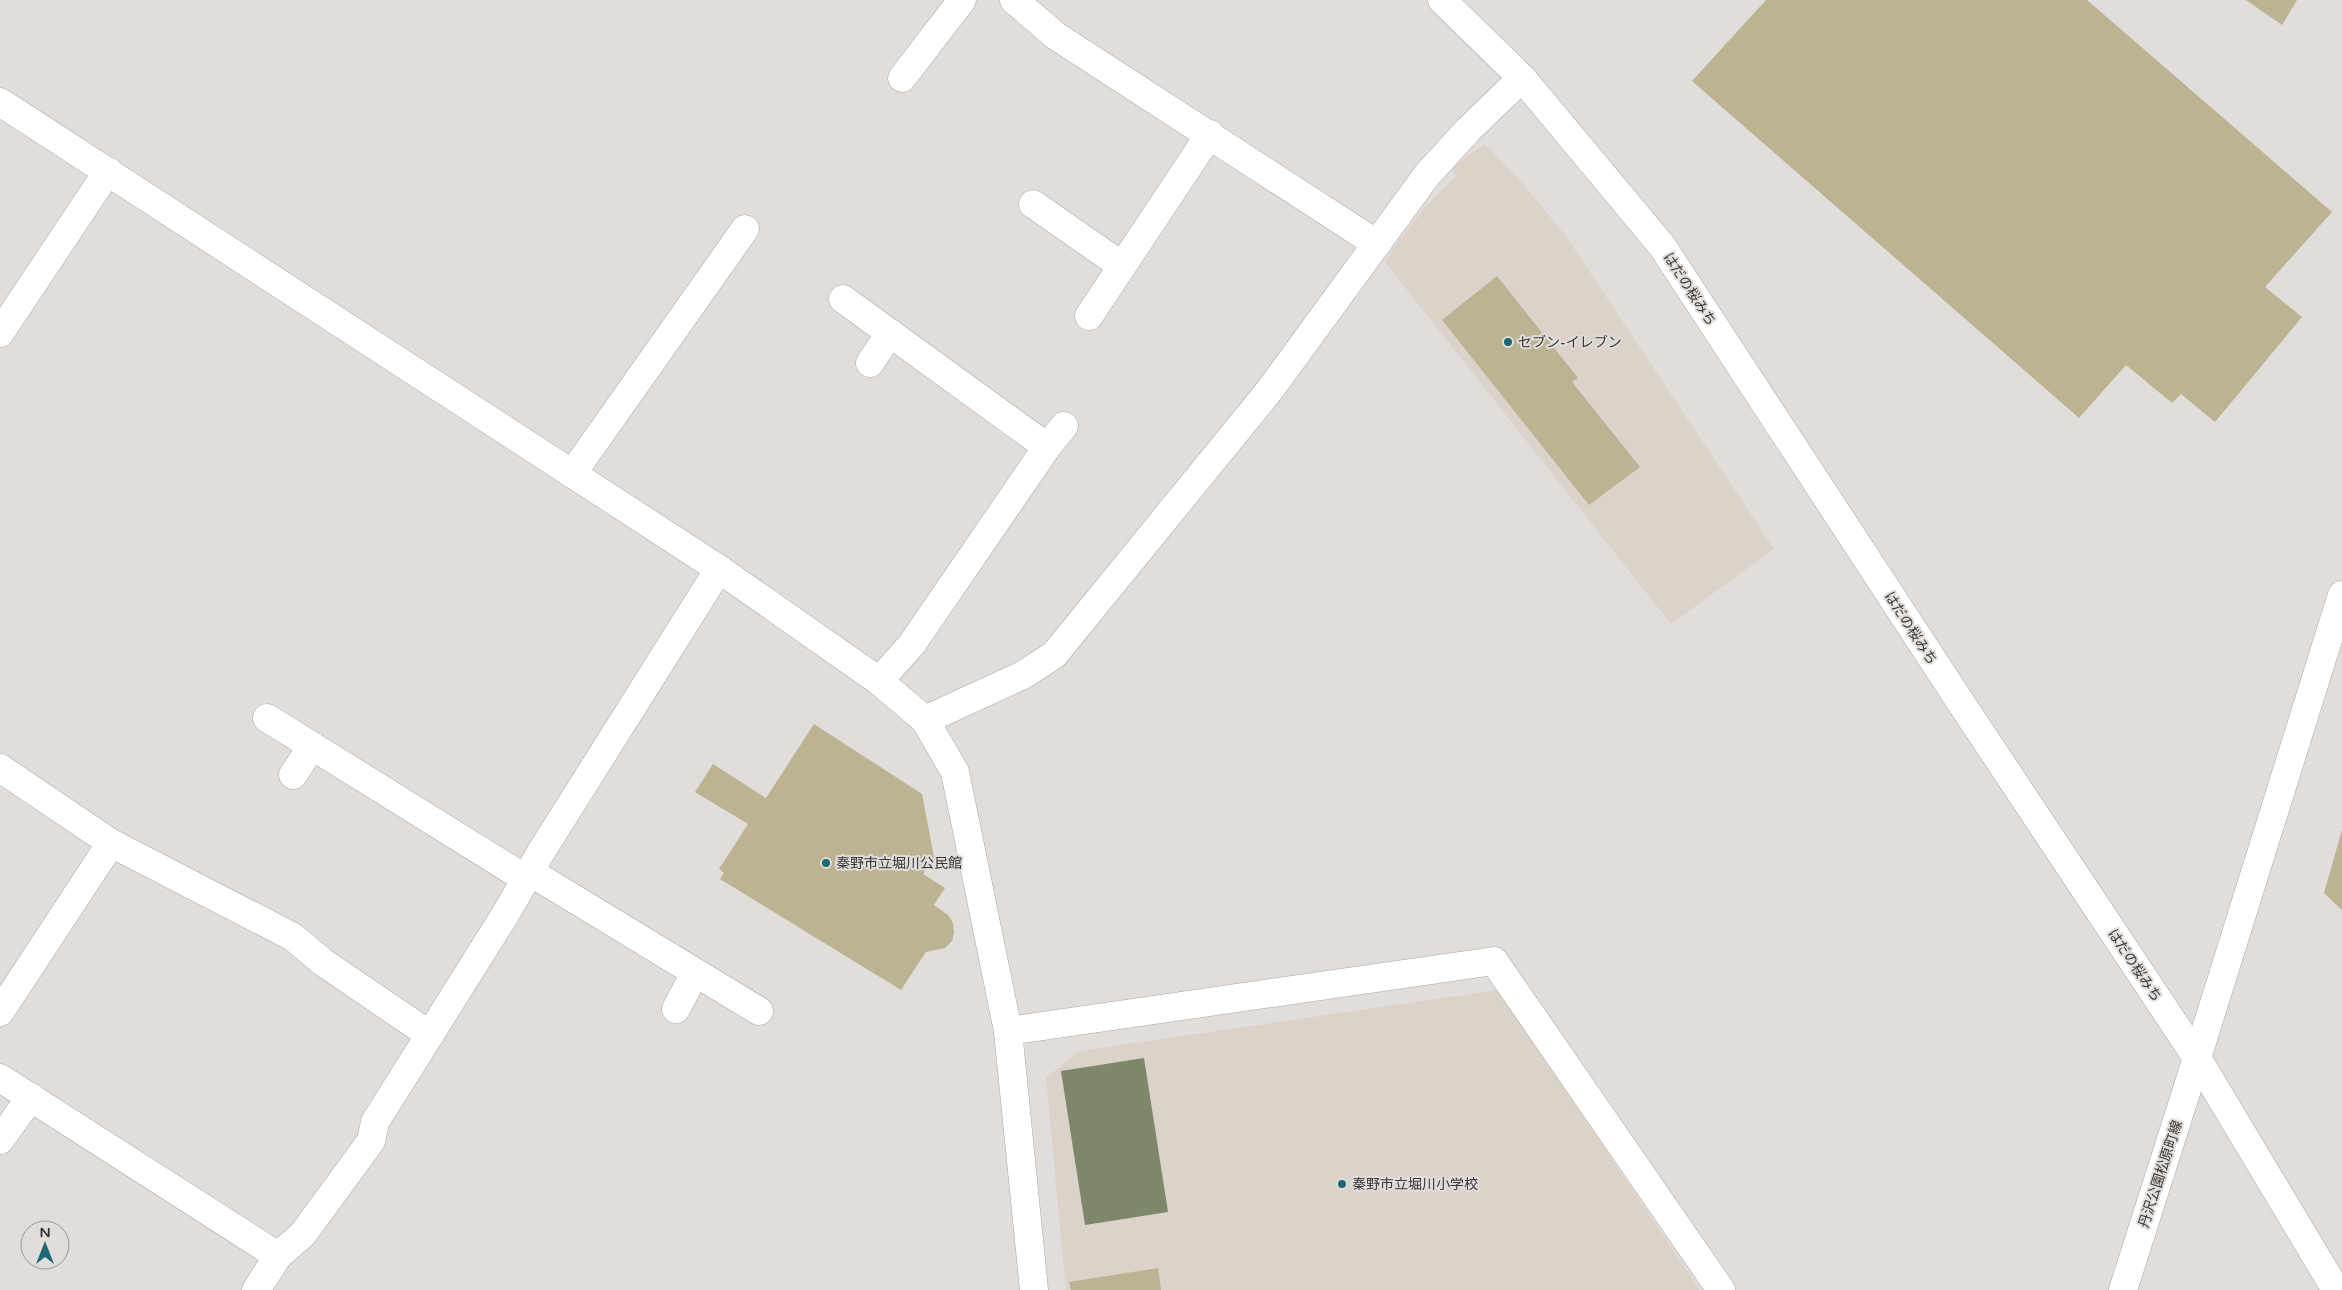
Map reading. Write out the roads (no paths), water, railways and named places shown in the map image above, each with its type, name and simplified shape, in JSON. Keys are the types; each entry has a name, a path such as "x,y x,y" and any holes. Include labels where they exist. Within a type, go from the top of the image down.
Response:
{"street":[{"path":"902,78 962,0"},
{"path":"1014,0 1056,36 1210,134 1377,244"},
{"name":"はだの桜みち","path":"1442,0 1522,78 1662,246 1965,709 2197,1058 2336,1290"},
{"path":"925,720 1023,675 1054,655 1269,391 1427,174 1468,130 1522,78"},
{"path":"0,102 719,569 879,681 925,720 955,772 1008,1030 1034,1290"},
{"path":"1089,316 1210,134"},
{"path":"0,333 108,171"},
{"path":"1033,204 1122,266"},
{"path":"572,474 745,229"},
{"path":"842,299 1047,447"},
{"path":"870,363 890,333"},
{"path":"879,681 912,644 1047,447 1064,426"},
{"path":"256,1290 278,1256 303,1234 371,1141 375,1122 719,569"},
{"name":"丹沢公園松原町線","path":"2123,1290 2342,596"},
{"path":"267,718 759,1011"},
{"path":"293,775 312,746"},
{"path":"0,768 111,843 293,937 324,963 430,1035"},
{"path":"0,1012 111,843"},
{"path":"1008,1030 1494,961 1721,1290"},
{"path":"676,1009 695,972"},
{"path":"0,1078 278,1256"},
{"path":"0,1140 31,1097"}],"place":[{"name":"セブン-イレブン","path":"1508,342"},
{"name":"秦野市立堀川公民館","path":"826,863"},
{"name":"秦野市立堀川小学校","path":"1342,1184"}]}
